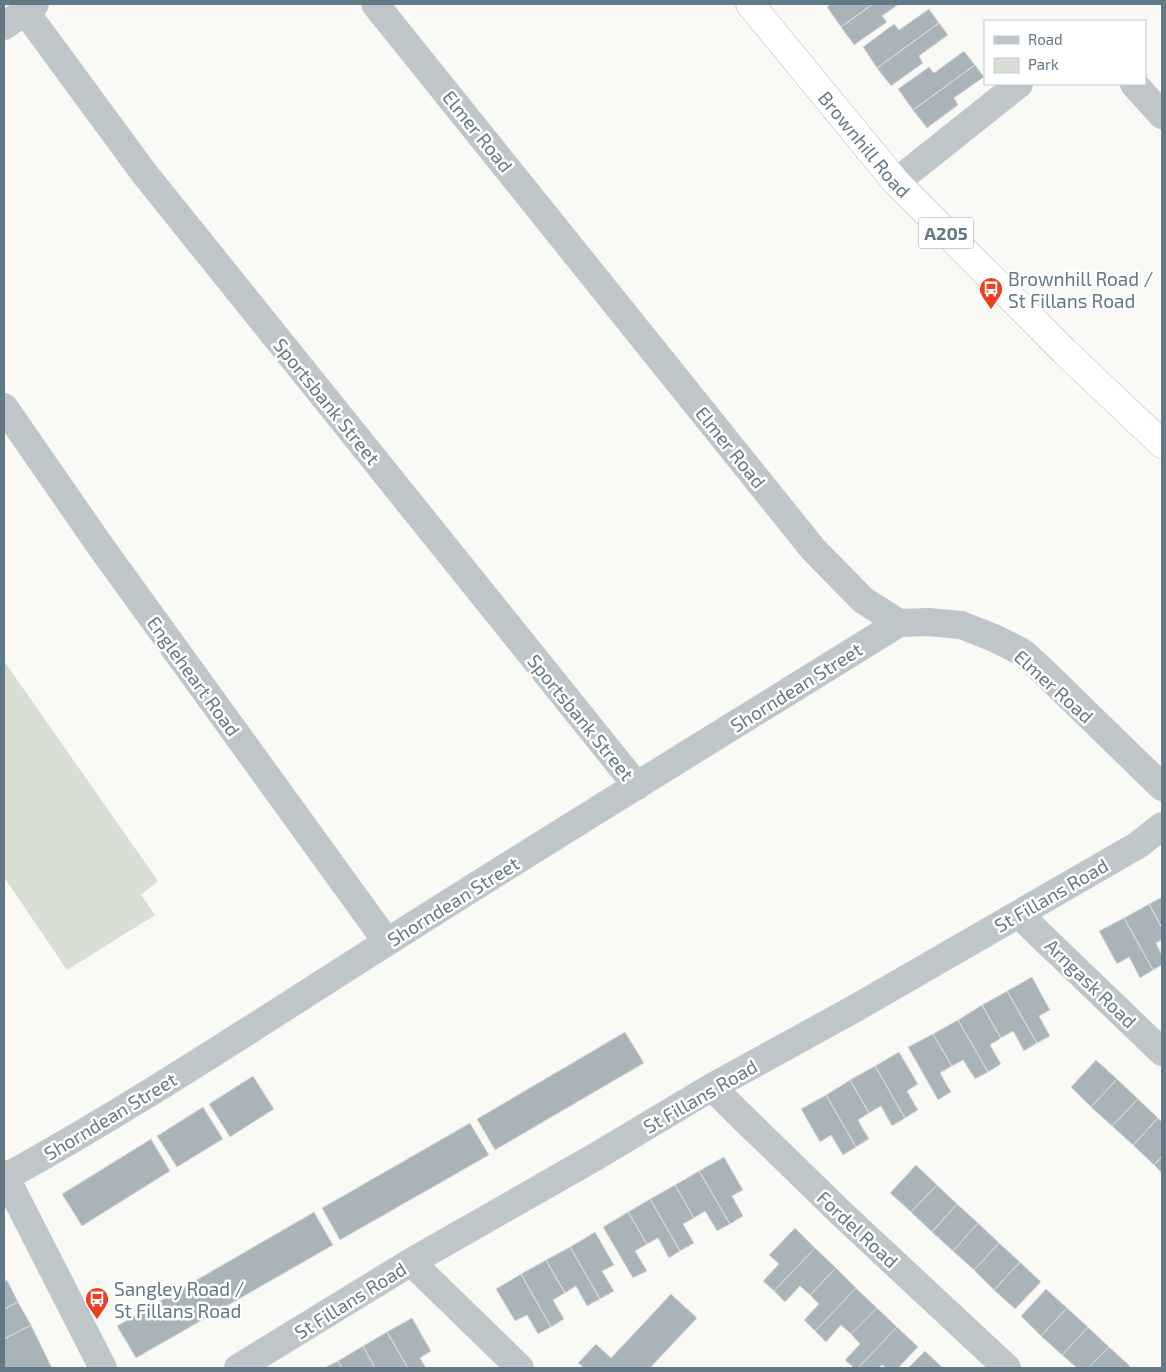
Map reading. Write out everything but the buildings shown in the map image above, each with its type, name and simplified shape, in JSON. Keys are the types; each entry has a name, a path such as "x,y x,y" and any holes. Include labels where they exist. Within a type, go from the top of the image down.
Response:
{"highway":[{"name":"Brownhill Road","path":"750,4 896,182 1057,344 1162,444"}],"street":[{"name":"Elmer Road","path":"375,4 813,549 863,600 899,623 928,622 961,625 1022,652 1162,787"},
{"name":"Sportsbank Street","path":"21,13 144,173 637,786"},
{"path":"896,182 1018,85"},
{"path":"1135,85 1162,115"},
{"name":"Engleheart Road","path":"4,407 113,563 387,942"},
{"name":"Shorndean Street","path":"5,1176 77,1138 118,1113 387,942 899,623"},
{"name":"St Fillans Road","path":"238,1368 411,1262 595,1157 712,1086 854,1009 1138,845 1162,826"},
{"name":"Arngask Road","path":"1022,912 1027,922 1162,1052"},
{"name":"Fordel Road","path":"712,1086 734,1110 837,1209 1007,1368"},
{"path":"5,1176 103,1368"},
{"path":"411,1262 520,1368"}],"green space":[{"path":"4,661 158,881 141,895 155,915 67,970 4,877"}],"place":[{"name":"Brownhill Road / St Fillans Road","path":"991,310"},
{"name":"Sangley Road / St Fillans Road","path":"97,1320"}]}
